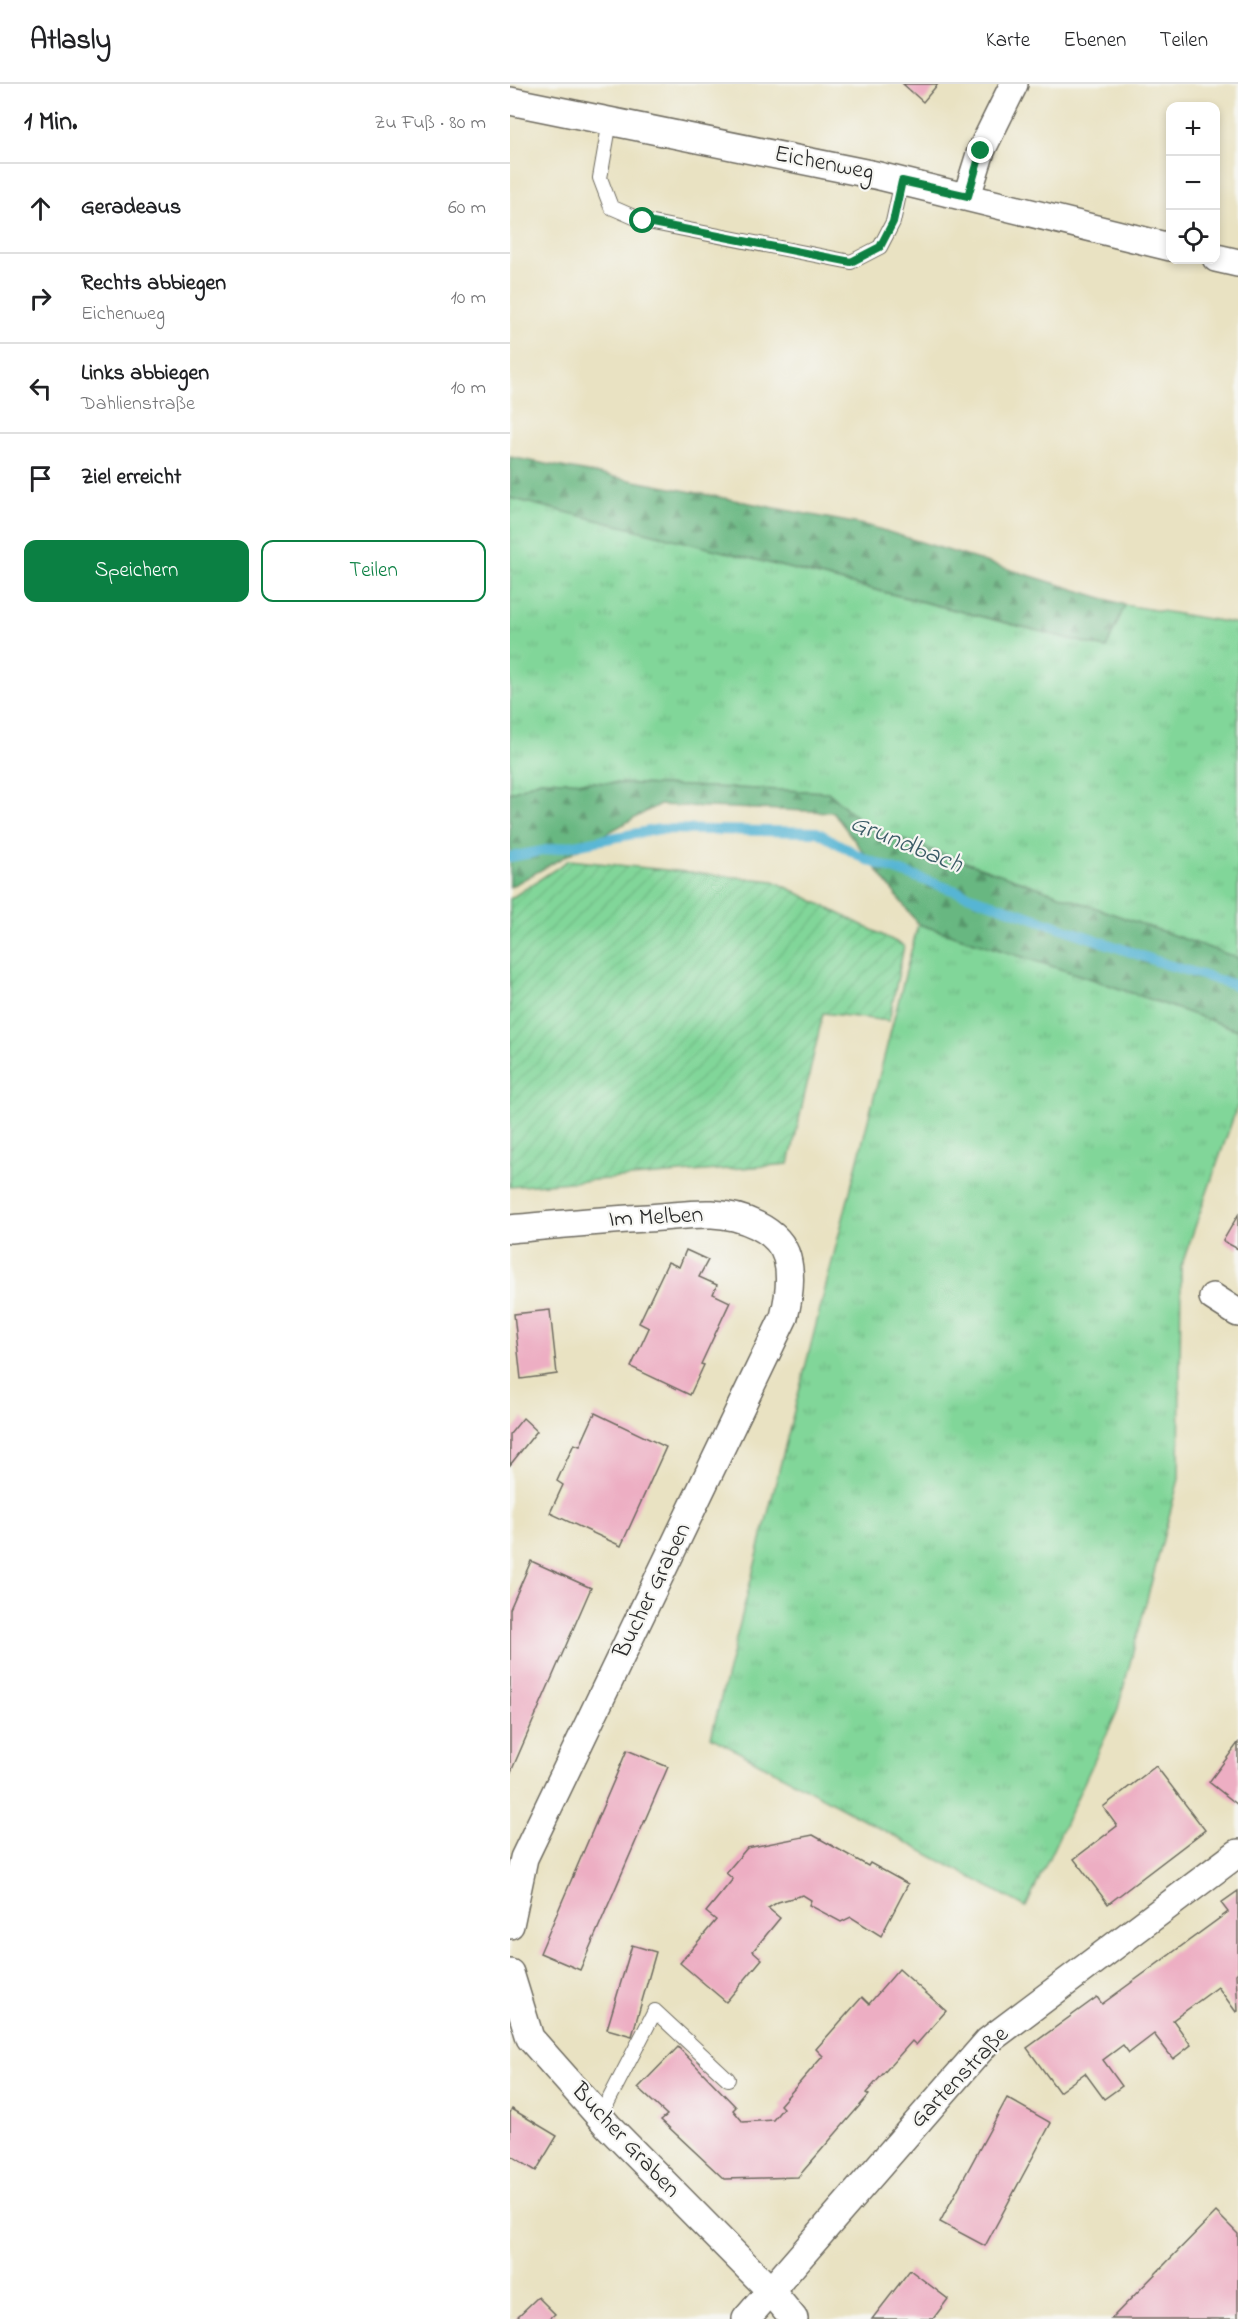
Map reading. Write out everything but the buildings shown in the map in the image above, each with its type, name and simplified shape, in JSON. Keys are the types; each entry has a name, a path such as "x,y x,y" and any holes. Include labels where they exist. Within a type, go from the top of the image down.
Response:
{"street":[{"path":"968,196 981,151 1014,84"},
{"name":"Eichenweg","path":"510,101 902,181 1166,246"},
{"path":"1220,259 1238,263"},
{"name":"Im Melben","path":"510,1229 712,1214 738,1219 762,1228 776,1240 787,1256"},
{"name":"Bucher Graben","path":"510,1925 524,1858 784,1317 790,1281 787,1256"},
{"path":"1213,1297 1238,1313"},
{"name":"Gartenstraße","path":"746,2319 988,2041 1238,1853"},
{"name":"Bucher Graben","path":"510,1973 530,2038 600,2117 770,2290 794,2319"}],"lane":[{"path":"610,121 600,178 611,207 643,221 851,262 880,247 893,222 902,181"},
{"path":"600,2117 655,2011 728,2079"}],"green space":[{"path":"510,457 869,526 1125,605 1106,648 510,498"},
{"path":"510,498 1106,648 1125,605 1238,624 1238,958 869,828 828,792 540,780 510,793"},
{"path":"540,780 828,792 869,828 1238,958 1238,1030 1089,978 918,924 833,812 658,805 510,887 510,793"},
{"path":"569,860 774,881 904,946 889,1021 823,1013 789,1164 510,1187 510,899"},
{"path":"918,924 1089,978 1238,1030 1238,1104 1181,1267 1179,1479 1117,1712 1026,1907 711,1737"}],"waterway":[{"name":"Grundbach","path":"510,857 660,829 817,832 867,860 1165,964 1238,986"}],"route":[{"path":"643,221 851,262 880,247 893,222 902,181 968,196 981,151"}]}
